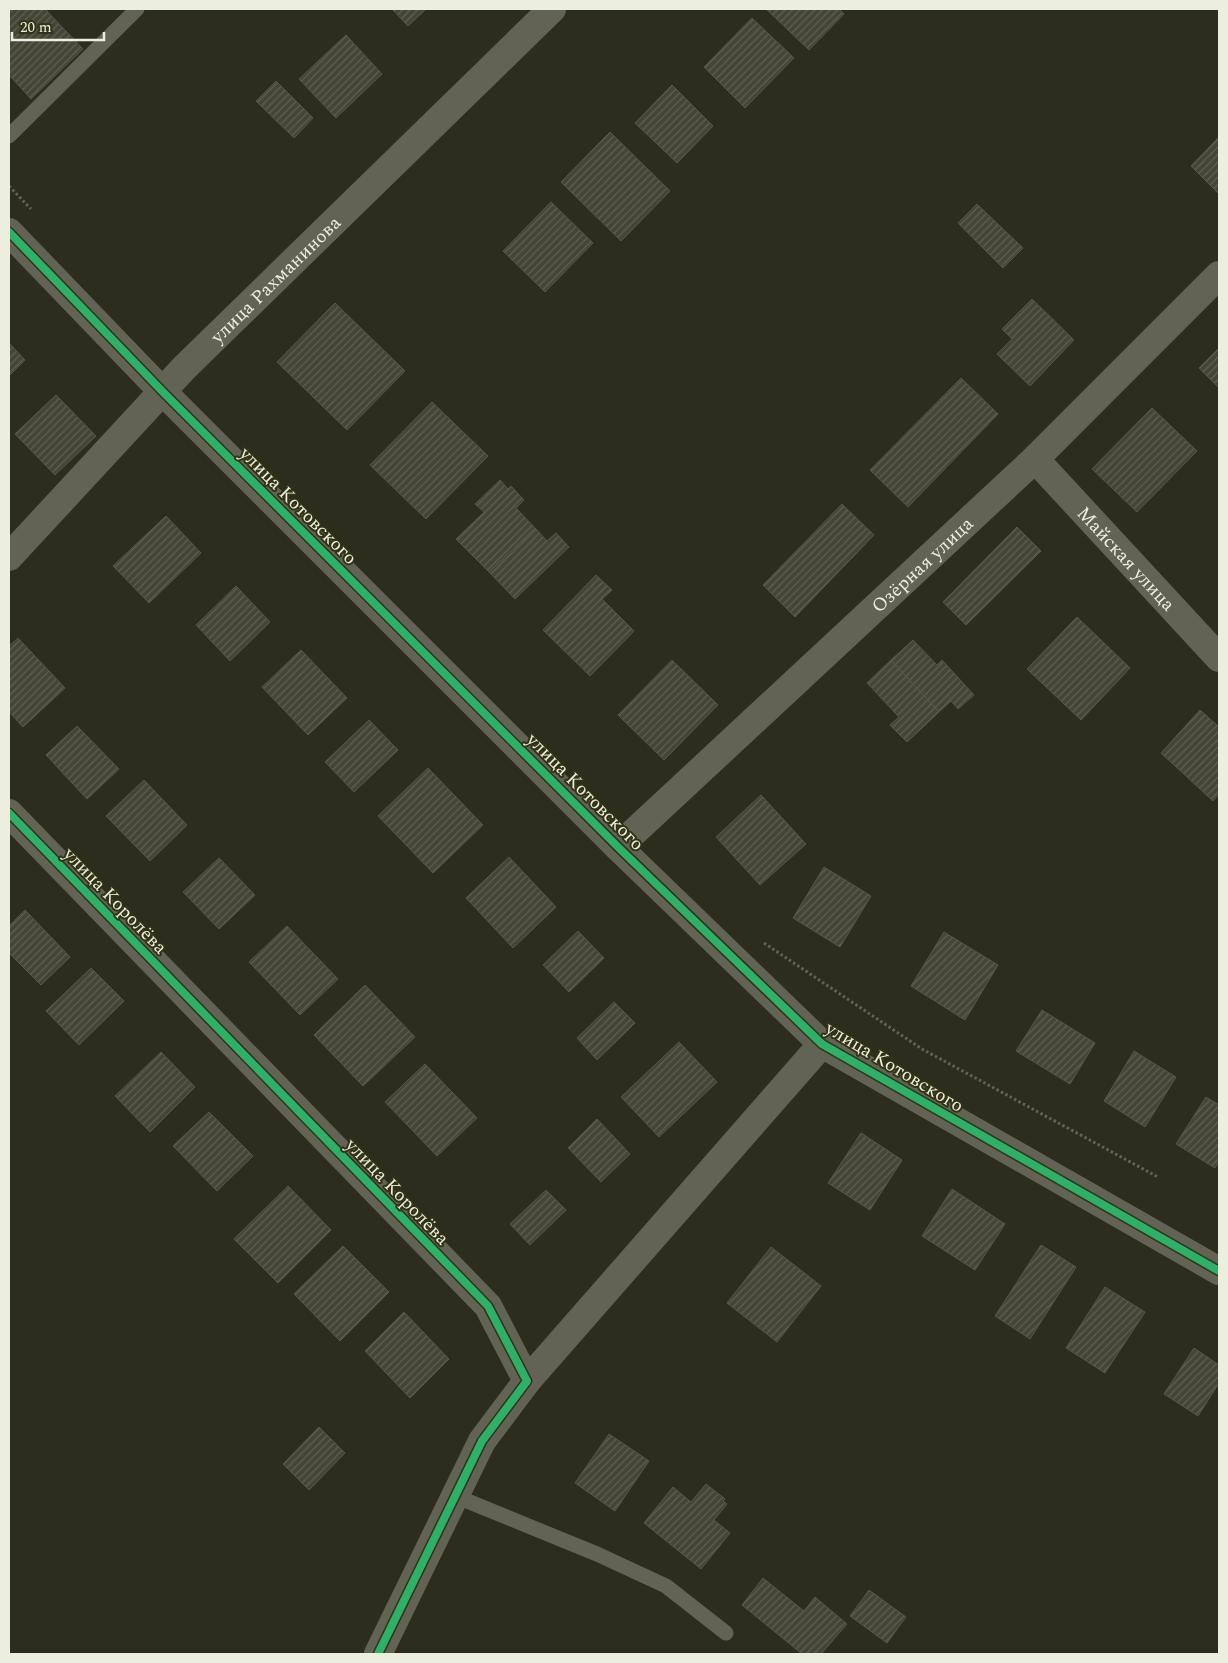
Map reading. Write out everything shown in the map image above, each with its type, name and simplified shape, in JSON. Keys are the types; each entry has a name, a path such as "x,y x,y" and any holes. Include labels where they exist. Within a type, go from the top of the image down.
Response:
{"street":[{"name":"улица Рахманинова","path":"9,557 184,368 552,9"},
{"name":"улица Котовского","path":"9,232 163,392 618,847 822,1044 1219,1271"},
{"name":"Озёрная улица","path":"618,847 1035,459 1219,275"},
{"name":"Майская улица","path":"1035,459 1219,658"},
{"name":"улица Королёва","path":"9,812 488,1306 527,1381"},
{"path":"378,1654 482,1441 527,1381 822,1044"}],"lane":[{"path":"9,136 137,9"},
{"path":"455,1496 597,1554 666,1586 726,1632"}],"path":[{"path":"9,186 36,214"},
{"path":"758,939 922,1049 1158,1177"}],"building":[{"path":"9,9 45,9 83,49 31,99 9,75"},
{"path":"392,9 426,9 408,26"},
{"path":"766,9 839,9 844,14 809,50"},
{"path":"752,18 794,58 745,108 704,67"},
{"path":"346,35 382,74 336,118 299,79"},
{"path":"276,81 313,118 294,138 256,101"},
{"path":"672,85 713,126 677,163 635,123"},
{"path":"610,132 670,191 621,241 561,182"},
{"path":"1219,137 1219,194 1191,166"},
{"path":"551,202 593,243 545,292 503,251"},
{"path":"977,204 1023,248 1003,268 958,223"},
{"path":"1032,299 1074,340 1030,386 997,354 1012,339 1002,329"},
{"path":"335,303 405,371 347,430 277,362"},
{"path":"9,343 25,360 9,376"},
{"path":"1219,348 1219,388 1199,368"},
{"path":"961,378 998,414 908,507 870,470"},
{"path":"56,395 96,436 55,475 15,434"},
{"path":"432,402 488,456 426,519 370,465"},
{"path":"1152,408 1197,451 1137,512 1092,469"},
{"path":"500,480 508,489 511,486 524,500 516,508 535,528 489,572 456,539 484,512 475,504"},
{"path":"842,504 874,535 795,617 763,585"},
{"path":"166,516 201,553 149,603 113,566"},
{"path":"1017,527 1041,551 966,625 943,602"},
{"path":"535,528 547,541 556,533 569,547 515,599 489,572"},
{"path":"596,575 612,590 602,599 634,631 590,676 543,630"},
{"path":"236,586 270,622 230,661 196,625"},
{"path":"1077,617 1130,668 1081,720 1027,669"},
{"path":"18,638 65,688 23,727 9,712 9,646"},
{"path":"913,640 937,665 942,660 974,695 958,709 951,701 939,712 891,660"},
{"path":"301,650 347,698 308,735 262,687"},
{"path":"672,660 718,705 664,760 618,715"},
{"path":"891,660 939,712 907,742 890,725 899,717 867,683"},
{"path":"1200,710 1219,727 1219,794 1213,801 1161,753"},
{"path":"369,720 398,750 354,792 325,762"},
{"path":"77,726 119,769 87,799 46,755"},
{"path":"428,768 483,825 433,873 378,816"},
{"path":"144,780 187,825 150,861 106,816"},
{"path":"761,795 806,844 760,885 716,837"},
{"path":"509,857 556,907 513,948 466,898"},
{"path":"219,858 255,895 219,929 183,892"},
{"path":"824,867 871,896 840,947 793,918"},
{"path":"25,910 70,957 41,985 9,953 9,926"},
{"path":"287,926 338,979 300,1015 249,962"},
{"path":"578,931 604,958 569,992 543,965"},
{"path":"944,932 998,965 965,1020 911,986"},
{"path":"91,968 124,1001 79,1045 46,1011"},
{"path":"365,985 415,1037 363,1086 314,1035"},
{"path":"614,1002 635,1023 597,1060 577,1038"},
{"path":"1042,1010 1095,1043 1070,1084 1016,1051"},
{"path":"679,1042 717,1082 659,1137 621,1097"},
{"path":"1134,1051 1176,1077 1145,1127 1104,1101"},
{"path":"161,1052 195,1087 150,1132 115,1096"},
{"path":"425,1064 477,1118 437,1156 385,1102"},
{"path":"1206,1097 1219,1105 1219,1161 1215,1168 1176,1144"},
{"path":"209,1112 253,1156 217,1191 173,1146"},
{"path":"597,1119 630,1154 601,1182 568,1148"},
{"path":"861,1133 902,1160 870,1210 828,1183"},
{"path":"288,1186 331,1230 278,1283 234,1239"},
{"path":"952,1189 1005,1224 975,1270 922,1236"},
{"path":"546,1190 566,1210 530,1245 510,1224"},
{"path":"1041,1245 1076,1267 1030,1339 995,1316"},
{"path":"343,1246 389,1292 340,1341 294,1294"},
{"path":"771,1247 821,1286 777,1342 727,1303"},
{"path":"1105,1287 1145,1312 1105,1373 1066,1348"},
{"path":"404,1312 449,1359 410,1398 365,1351"},
{"path":"1194,1348 1219,1365 1219,1383 1198,1416 1164,1394"},
{"path":"319,1427 345,1453 309,1490 283,1464"},
{"path":"609,1434 649,1461 615,1511 575,1483"},
{"path":"706,1484 725,1499 723,1501 727,1504 714,1520 730,1533 701,1569 644,1523 673,1487 691,1502"},
{"path":"763,1578 804,1611 815,1597 847,1624 821,1654 802,1654 742,1605"},
{"path":"869,1590 906,1617 887,1643 850,1616"}],"cycle path":[{"path":"9,232 163,392 618,847 822,1044 1219,1271"},
{"path":"9,813 488,1306 527,1381 482,1441 378,1654"}]}
